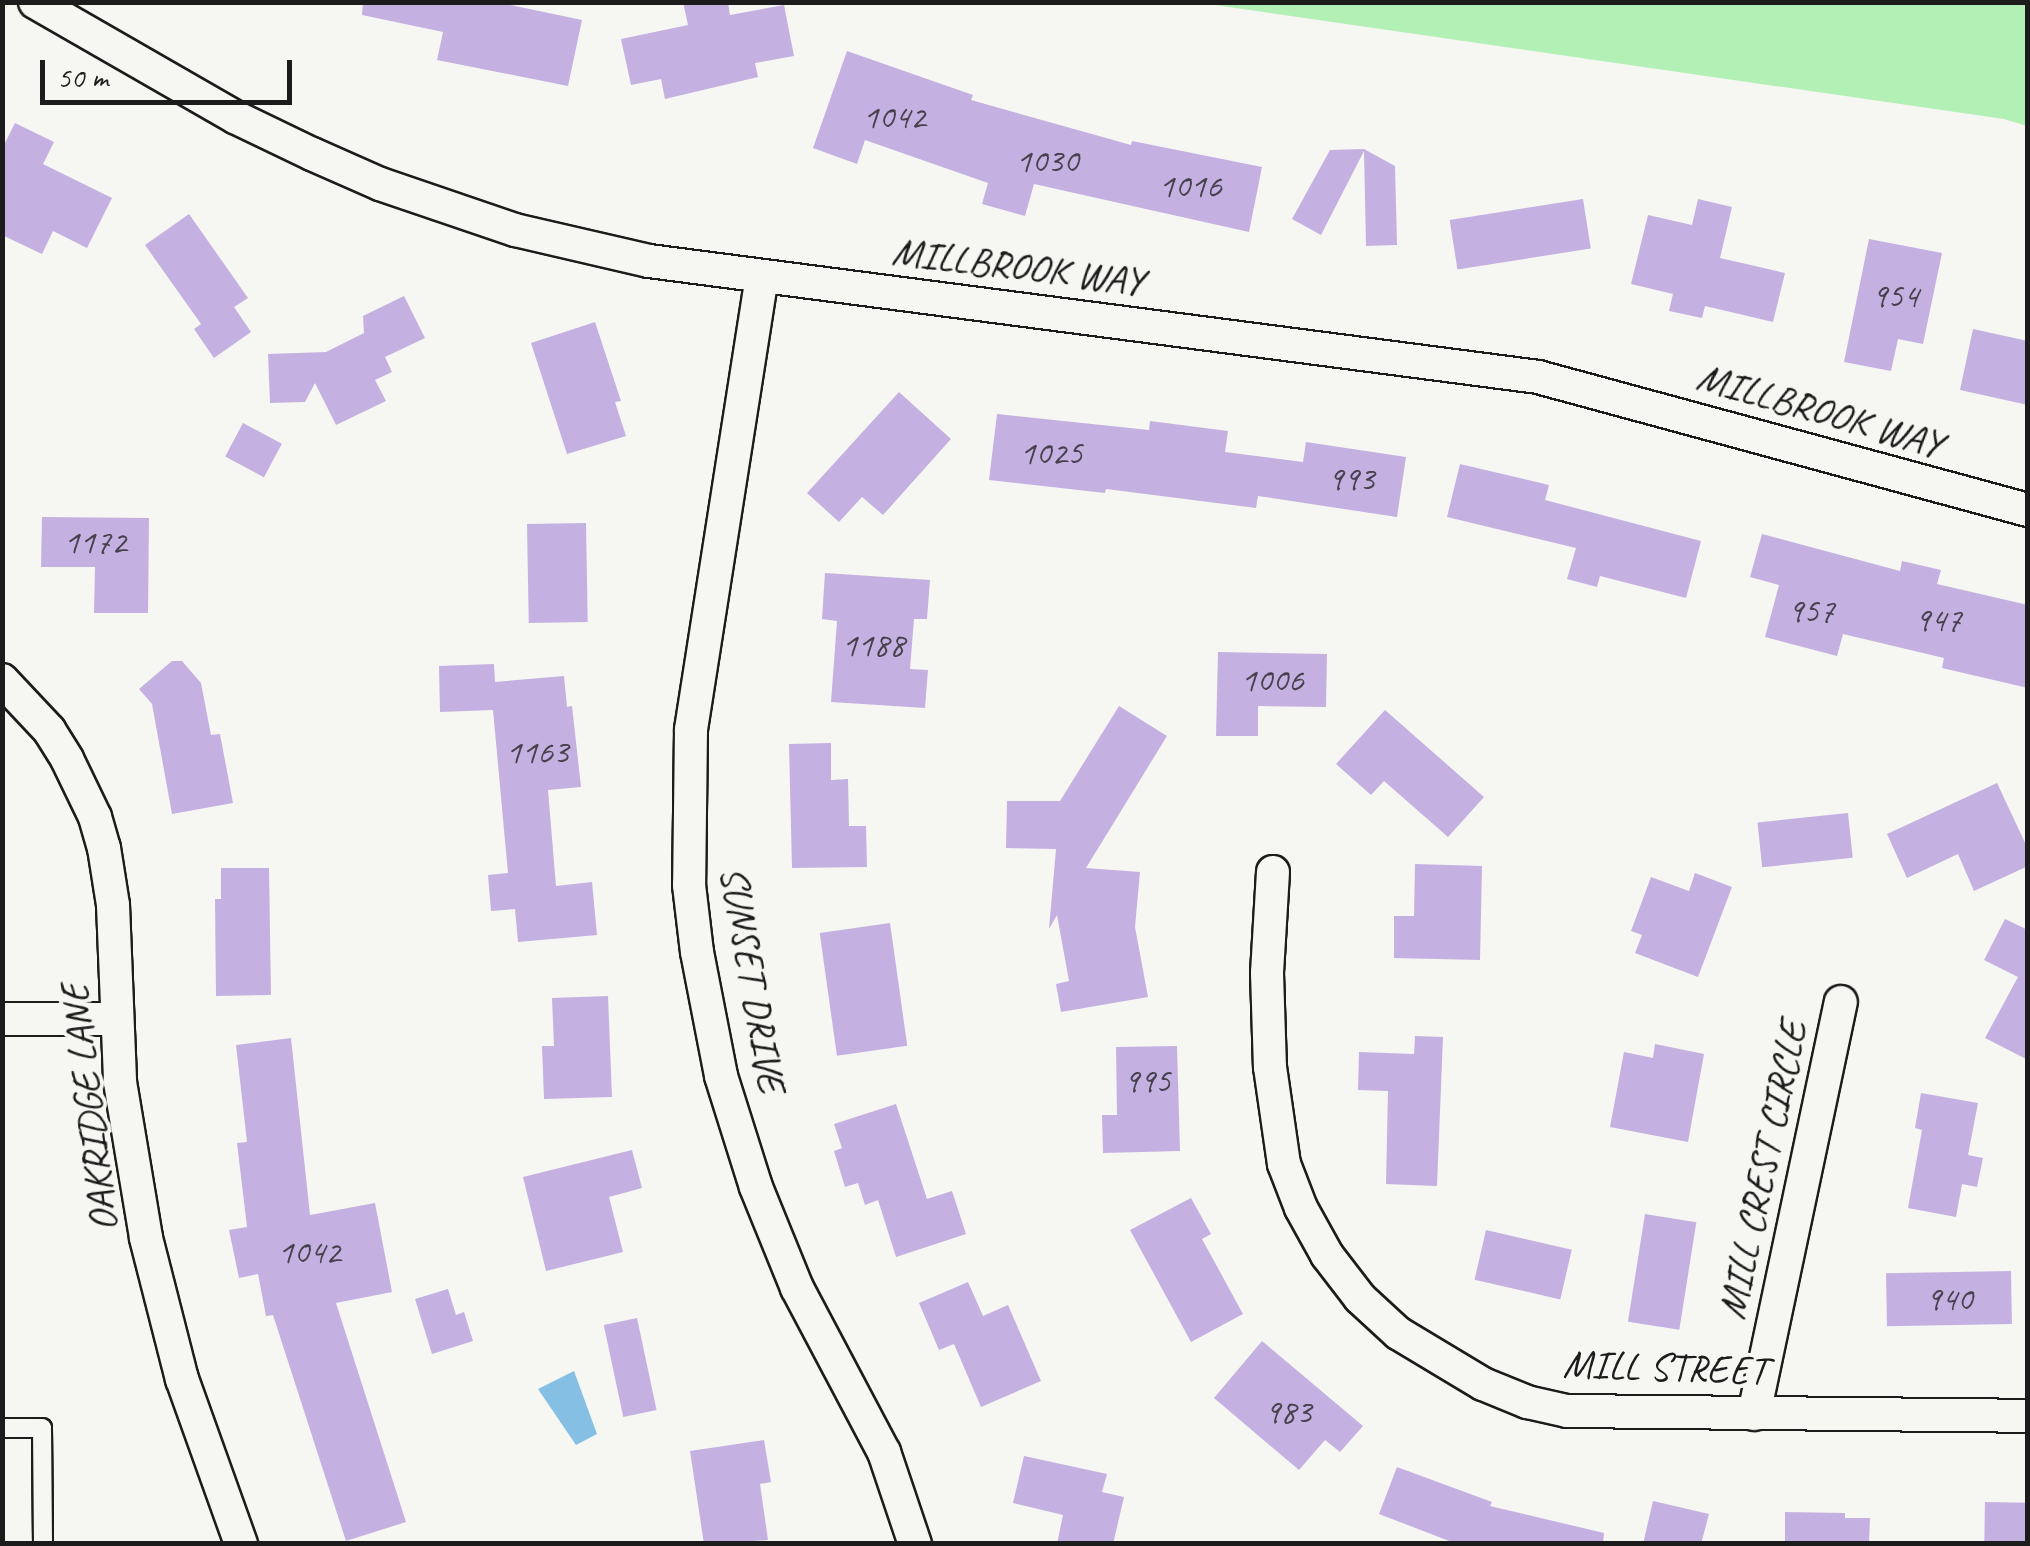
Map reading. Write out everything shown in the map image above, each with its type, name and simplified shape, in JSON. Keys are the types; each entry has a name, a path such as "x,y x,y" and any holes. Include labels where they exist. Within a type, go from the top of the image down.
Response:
{"street":[{"name":"MILLBROOK WAY","path":"35,2 235,116 380,184 515,230 581,247 762,276 1538,377 2028,510"},
{"name":"SUNSET DRIVE","path":"762,276 691,730 689,884 697,952 722,1076 756,1187 797,1288 884,1452 914,1544"},
{"name":"OAKRIDGE LANE","path":"2,680 49,730 95,818 114,905 116,1019 128,1135 157,1287 182,1379 241,1544"},
{"name":"MILL STREET","path":"1274,872 1268,973 1274,1116 1284,1164 1301,1208 1327,1255 1360,1298 1398,1333 1438,1361 1527,1402 1607,1414 2028,1416"},
{"name":"MILL CREST CIRCLE","path":"1754,1414 1841,1002"},
{"path":"2,1018 116,1019"}],"lane":[{"path":"2,1428 42,1428 42,1544"}],"green space":[{"path":"1201,3 2027,3 2027,126 2004,119"}],"water":[{"path":"574,1371 597,1434 576,1445 538,1389"}],"building":[{"path":"363,2 496,2 582,20 568,86 437,60 443,32 362,15"},
{"path":"683,2 728,2 730,15 784,5 794,56 755,63 758,77 665,99 661,79 631,85 621,39 688,25"},
{"path":"847,51 973,95 971,100 1131,145 1132,141 1262,167 1249,232 1034,184 1025,216 982,204 988,183 865,140 857,164 813,148"},
{"path":"15,123 54,142 43,164 112,198 87,248 53,231 42,254 2,235 2,149"},
{"path":"1364,149 1395,166 1397,245 1366,246 1364,151 1321,235 1292,219 1330,150"},
{"path":"1583,199 1591,248 1457,270 1450,220"},
{"path":"1698,199 1732,207 1720,258 1785,273 1773,322 1705,306 1702,318 1669,311 1673,294 1631,284 1648,215 1692,225"},
{"path":"189,214 248,298 234,307 251,332 214,358 194,329 201,324 145,245"},
{"path":"1869,239 1942,253 1923,344 1898,339 1891,371 1844,362"},
{"path":"404,296 425,338 385,357 392,372 375,380 386,401 336,425 315,383 305,402 270,403 268,354 326,352 364,333 363,316"},
{"path":"595,322 621,401 615,402 626,436 567,454 531,343"},
{"path":"1973,329 2028,341 2028,405 1960,390"},
{"path":"899,392 951,439 883,515 862,497 839,522 807,493"},
{"path":"997,414 1149,430 1150,421 1228,431 1225,452 1303,462 1306,442 1406,457 1397,517 1258,496 1256,508 1106,489 1105,493 989,480"},
{"path":"243,423 282,444 264,477 225,457"},
{"path":"1460,464 1549,485 1545,500 1701,541 1686,598 1600,576 1597,587 1567,579 1576,548 1447,517"},
{"path":"42,517 149,518 148,613 94,613 95,567 41,567"},
{"path":"586,523 588,622 529,623 527,524"},
{"path":"1762,534 1900,571 1902,561 1941,570 1937,584 2028,605 2028,688 1942,668 1944,658 1843,634 1837,656 1765,637 1779,585 1750,577"},
{"path":"825,573 930,580 927,619 914,619 910,669 928,670 925,708 831,702 837,621 822,619"},
{"path":"1218,652 1327,654 1326,707 1258,706 1258,736 1216,736"},
{"path":"172,661 182,661 201,683 211,735 220,734 233,803 172,814 152,704 139,689"},
{"path":"494,664 495,682 564,676 567,707 572,706 581,787 548,790 556,886 592,882 597,935 518,942 515,909 491,911 488,875 508,873 493,710 440,712 439,666"},
{"path":"1119,706 1167,736 1086,868 1140,872 1135,927 1148,997 1061,1012 1056,984 1069,981 1057,915 1049,929 1056,849 1006,848 1007,801 1060,801"},
{"path":"1385,710 1484,797 1448,837 1384,781 1371,795 1336,764"},
{"path":"831,743 831,780 848,779 849,826 866,826 867,867 792,868 789,744"},
{"path":"1997,783 2028,849 2028,866 1974,891 1958,854 1907,878 1887,834"},
{"path":"1848,813 1853,858 1762,867 1757,823"},
{"path":"1415,864 1482,866 1480,960 1394,958 1394,916 1414,916"},
{"path":"221,868 269,868 271,995 216,996 215,899 221,899"},
{"path":"1695,873 1732,887 1698,977 1635,953 1642,935 1631,931 1651,877 1689,891"},
{"path":"2005,919 2028,930 2028,1060 1985,1038 2018,977 1984,960"},
{"path":"890,923 907,1046 837,1056 820,933"},
{"path":"608,996 612,1097 544,1099 542,1046 554,1046 552,998"},
{"path":"1415,1036 1443,1037 1437,1186 1386,1184 1388,1091 1358,1090 1359,1052 1414,1054"},
{"path":"291,1038 310,1215 375,1203 392,1292 336,1303 406,1522 346,1541 273,1315 266,1316 258,1274 239,1278 229,1230 247,1227 237,1143 247,1142 236,1045"},
{"path":"1655,1044 1704,1054 1688,1142 1610,1127 1624,1052 1653,1058"},
{"path":"1177,1046 1180,1151 1103,1153 1102,1115 1117,1115 1116,1047"},
{"path":"1921,1093 1978,1103 1968,1155 1983,1158 1977,1187 1962,1184 1956,1217 1908,1208 1922,1130 1915,1128"},
{"path":"896,1104 927,1199 952,1191 966,1234 896,1257 878,1200 865,1205 858,1183 845,1187 834,1151 842,1148 834,1124"},
{"path":"632,1150 642,1188 609,1197 623,1252 546,1271 523,1177"},
{"path":"1191,1198 1211,1234 1202,1239 1243,1314 1191,1342 1130,1230"},
{"path":"1645,1214 1696,1222 1679,1330 1628,1322"},
{"path":"1486,1230 1572,1250 1560,1299 1475,1280"},
{"path":"2011,1271 2012,1324 1887,1326 1886,1273"},
{"path":"968,1282 983,1316 1008,1305 1041,1381 981,1407 954,1344 939,1350 919,1303"},
{"path":"448,1289 456,1315 464,1312 473,1341 432,1354 415,1299"},
{"path":"637,1318 657,1410 623,1417 604,1325"},
{"path":"1262,1341 1363,1426 1340,1452 1325,1440 1299,1470 1214,1398"},
{"path":"764,1440 771,1482 760,1484 768,1540 704,1544 690,1451"},
{"path":"1024,1456 1107,1474 1102,1492 1124,1497 1113,1544 1057,1544 1063,1515 1013,1503"},
{"path":"1397,1467 1492,1502 1490,1506 1604,1533 1603,1544 1457,1544 1379,1514"},
{"path":"1653,1501 1709,1514 1701,1544 1643,1544"},
{"path":"1985,1502 2028,1503 2027,1544 1984,1544"},
{"path":"1785,1512 1845,1513 1845,1518 1870,1518 1869,1544 1785,1544"}]}
